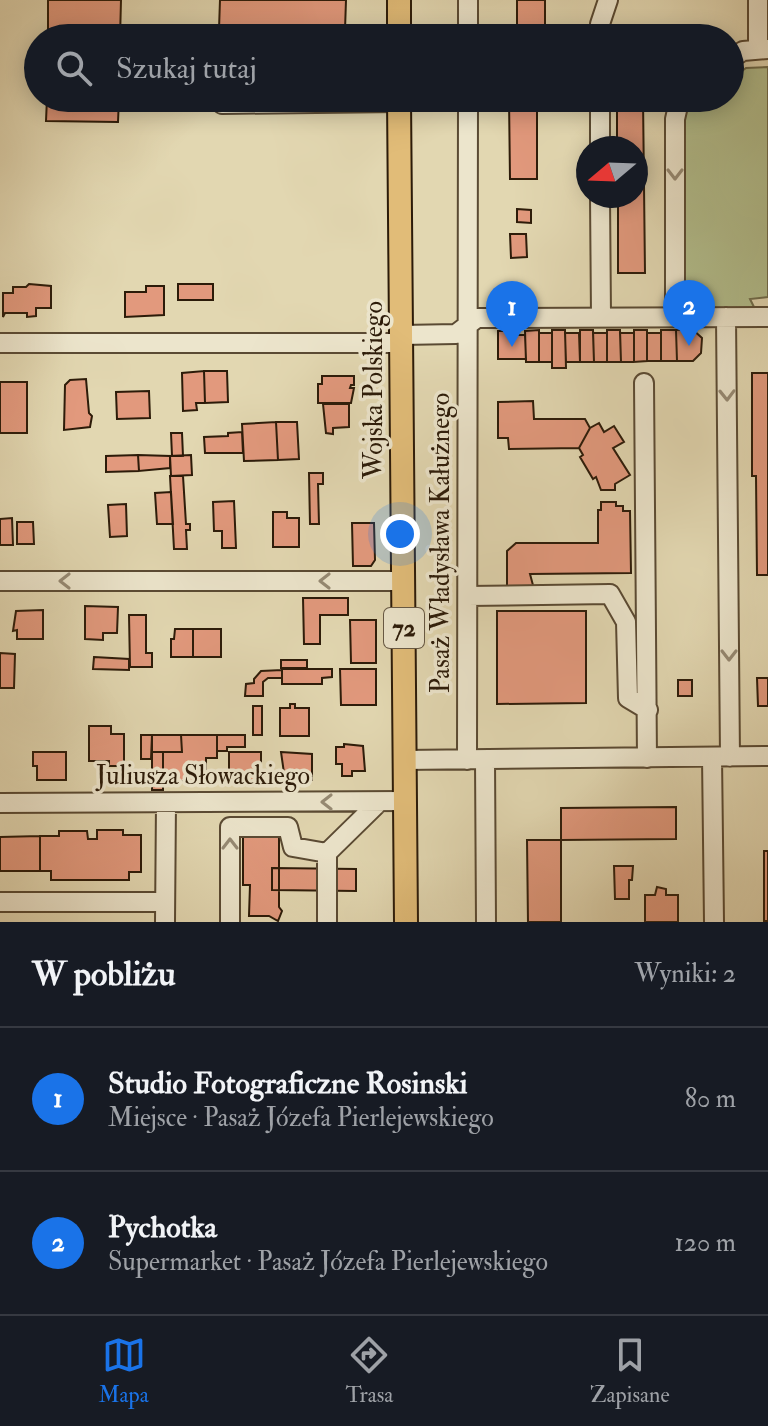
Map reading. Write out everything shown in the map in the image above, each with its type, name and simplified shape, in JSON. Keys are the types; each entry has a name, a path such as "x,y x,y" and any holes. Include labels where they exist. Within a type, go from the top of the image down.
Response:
{"main road":[{"path":"399,0 399,24"},
{"name":"Wojska Polskiego","path":"399,112 406,922"}],"street":[{"path":"468,0 468,24"},
{"path":"600,24 608,0"},
{"path":"750,52 758,0"},
{"name":"Pasaż Władysława Kałużnego","path":"468,112 468,596 486,922"},
{"path":"600,112 600,136"},
{"path":"675,316 675,119 678,112"},
{"path":"600,208 601,316"},
{"path":"714,922 721,757 726,317"},
{"path":"0,343 402,339 456,334 477,318 768,317"},
{"path":"644,383 647,758"},
{"path":"0,581 403,581"},
{"path":"468,596 610,594 626,622 628,698 648,710"},
{"path":"405,760 768,756"},
{"name":"Juliusza Słowackiego","path":"0,803 405,801"},
{"path":"327,922 327,853 379,802"},
{"path":"165,922 166,803"},
{"path":"230,922 230,827 288,827 293,847 327,853"},
{"path":"0,902 165,902"}],"green space":[{"path":"768,67 768,297 750,299 756,311 677,310 678,112 744,112 746,68"}],"building":[{"path":"48,0 121,0 120,24 48,24"},
{"path":"220,0 346,0 345,24 219,24"},
{"path":"517,0 545,0 545,24 517,24"},
{"path":"46,112 118,112 118,122 46,121"},
{"path":"509,112 537,112 537,179 510,179"},
{"path":"617,112 643,112 643,136 617,136"},
{"path":"618,208 644,208 645,273 618,273"},
{"path":"517,209 531,210 531,223 517,222"},
{"path":"510,234 526,234 527,257 511,258"},
{"path":"29,284 51,286 51,308 36,308 36,316 5,313 3,317 3,293 13,293 13,287"},
{"path":"178,284 213,284 213,300 178,300"},
{"path":"146,286 164,286 164,315 125,317 125,292 146,292"},
{"path":"692,329 702,338 701,353 693,361 677,361 676,330"},
{"path":"539,330 539,362 526,362 525,331"},
{"path":"552,330 565,330 566,368 552,368"},
{"path":"580,330 593,330 594,362 580,362"},
{"path":"607,330 620,330 621,362 607,362"},
{"path":"634,330 647,330 647,361 634,362"},
{"path":"661,330 676,330 677,361 661,361"},
{"path":"498,331 525,335 526,359 498,359"},
{"path":"539,333 552,333 552,362 539,362"},
{"path":"565,333 579,333 580,362 566,362"},
{"path":"593,333 607,333 607,362 594,362"},
{"path":"620,333 634,333 634,362 621,362"},
{"path":"647,333 661,333 661,361 647,361"},
{"path":"204,371 227,371 228,402 205,403"},
{"path":"204,371 205,403 196,403 197,410 183,411 182,373"},
{"path":"752,373 768,373 768,575 757,575 756,476 752,476"},
{"path":"322,376 354,376 354,385 350,388 354,388 351,403 318,403 318,384 322,384"},
{"path":"86,379 89,413 92,416 90,427 64,430 65,385 70,380"},
{"path":"0,382 27,382 27,433 0,433"},
{"path":"149,391 150,418 117,419 116,392"},
{"path":"533,401 534,419 585,419 590,428 579,448 509,449 508,438 498,438 498,402"},
{"path":"323,404 349,404 349,427 333,428 333,434 326,433"},
{"path":"276,422 297,422 299,459 278,460"},
{"path":"276,422 278,460 244,461 242,424"},
{"path":"599,423 604,432 614,426 624,442 613,448 630,475 615,484 615,490 601,490 596,477 593,479 580,457 583,455 579,448 590,428"},
{"path":"242,432 243,453 205,453 204,437"},
{"path":"171,433 182,433 183,456 172,456"},
{"path":"138,455 139,471 106,472 106,456"},
{"path":"138,455 170,456 170,468 139,471"},
{"path":"191,455 192,475 171,476 170,456"},
{"path":"309,473 323,473 323,484 318,484 319,524 310,524"},
{"path":"170,476 183,476 186,524 190,524 190,530 186,530 187,549 174,549"},
{"path":"171,492 173,524 157,524 155,493"},
{"path":"234,501 236,548 222,548 222,531 214,531 213,502"},
{"path":"601,502 616,502 616,506 623,506 623,511 630,511 631,573 530,574 534,589 507,590 507,551 516,543 598,543 598,510 601,510"},
{"path":"126,504 127,536 110,537 108,505"},
{"path":"273,512 287,512 287,518 299,518 299,547 273,547"},
{"path":"12,518 13,545 0,545 0,519"},
{"path":"17,522 33,522 34,544 17,544"},
{"path":"352,523 374,523 375,560 371,566 353,566"},
{"path":"303,598 348,598 348,615 320,615 320,644 304,644"},
{"path":"85,606 118,607 117,633 103,633 103,640 85,639"},
{"path":"43,610 43,639 17,639 17,630 13,631 16,611"},
{"path":"497,611 586,611 586,703 497,704"},
{"path":"129,615 146,615 146,653 152,653 152,667 130,667"},
{"path":"350,620 376,620 376,663 351,663"},
{"path":"175,629 193,629 193,657 171,657 171,639 174,639"},
{"path":"193,629 221,629 221,657 193,657"},
{"path":"0,653 15,654 14,688 0,688"},
{"path":"94,657 129,659 129,670 93,669"},
{"path":"281,660 307,660 307,668 281,668"},
{"path":"282,669 332,669 332,677 322,678 322,684 282,684"},
{"path":"340,669 376,669 376,705 341,705"},
{"path":"282,670 282,678 268,678 263,682 263,696 245,696 246,684 254,683 261,671"},
{"path":"757,678 768,678 768,706 758,706"},
{"path":"678,680 692,680 692,696 678,696"},
{"path":"290,704 295,704 295,708 309,708 309,736 280,736 280,708 290,708"},
{"path":"253,706 262,706 262,735 253,735"},
{"path":"89,726 111,726 111,734 124,734 124,766 109,766 109,761 89,761"},
{"path":"141,735 152,735 151,759 141,759"},
{"path":"152,735 181,735 182,752 152,752"},
{"path":"181,735 217,735 217,758 206,758 206,781 163,781 163,752 182,752"},
{"path":"217,735 245,735 245,747 227,747 227,751 217,751"},
{"path":"344,744 363,746 365,771 352,771 352,776 342,776 342,764 336,764 336,747 344,747"},
{"path":"33,752 66,752 66,780 37,780"},
{"path":"152,752 163,752 163,790 152,790"},
{"path":"229,752 261,752 261,780 229,780"},
{"path":"281,752 312,754 312,780 285,780"},
{"path":"676,807 676,839 561,840 561,808"},
{"path":"97,830 123,830 123,835 141,835 141,872 129,872 129,880 51,880 51,871 40,871 40,836 59,836 59,831 87,831 88,839 97,839"},
{"path":"243,834 279,834 279,907 282,911 278,921 269,916 249,916 250,885 243,885"},
{"path":"40,836 40,871 0,871 0,837"},
{"path":"527,840 561,840 561,922 528,922"},
{"path":"764,851 768,851 768,921 764,921"},
{"path":"614,866 633,866 629,899 615,899"},
{"path":"272,868 356,869 356,891 272,890"},
{"path":"657,887 666,889 666,895 678,895 678,922 645,922 645,895 655,895"}],"place":[{"name":"Pychotka","path":"689,346"},
{"name":"Studio Fotograficzne Rosinski","path":"512,347"}]}
